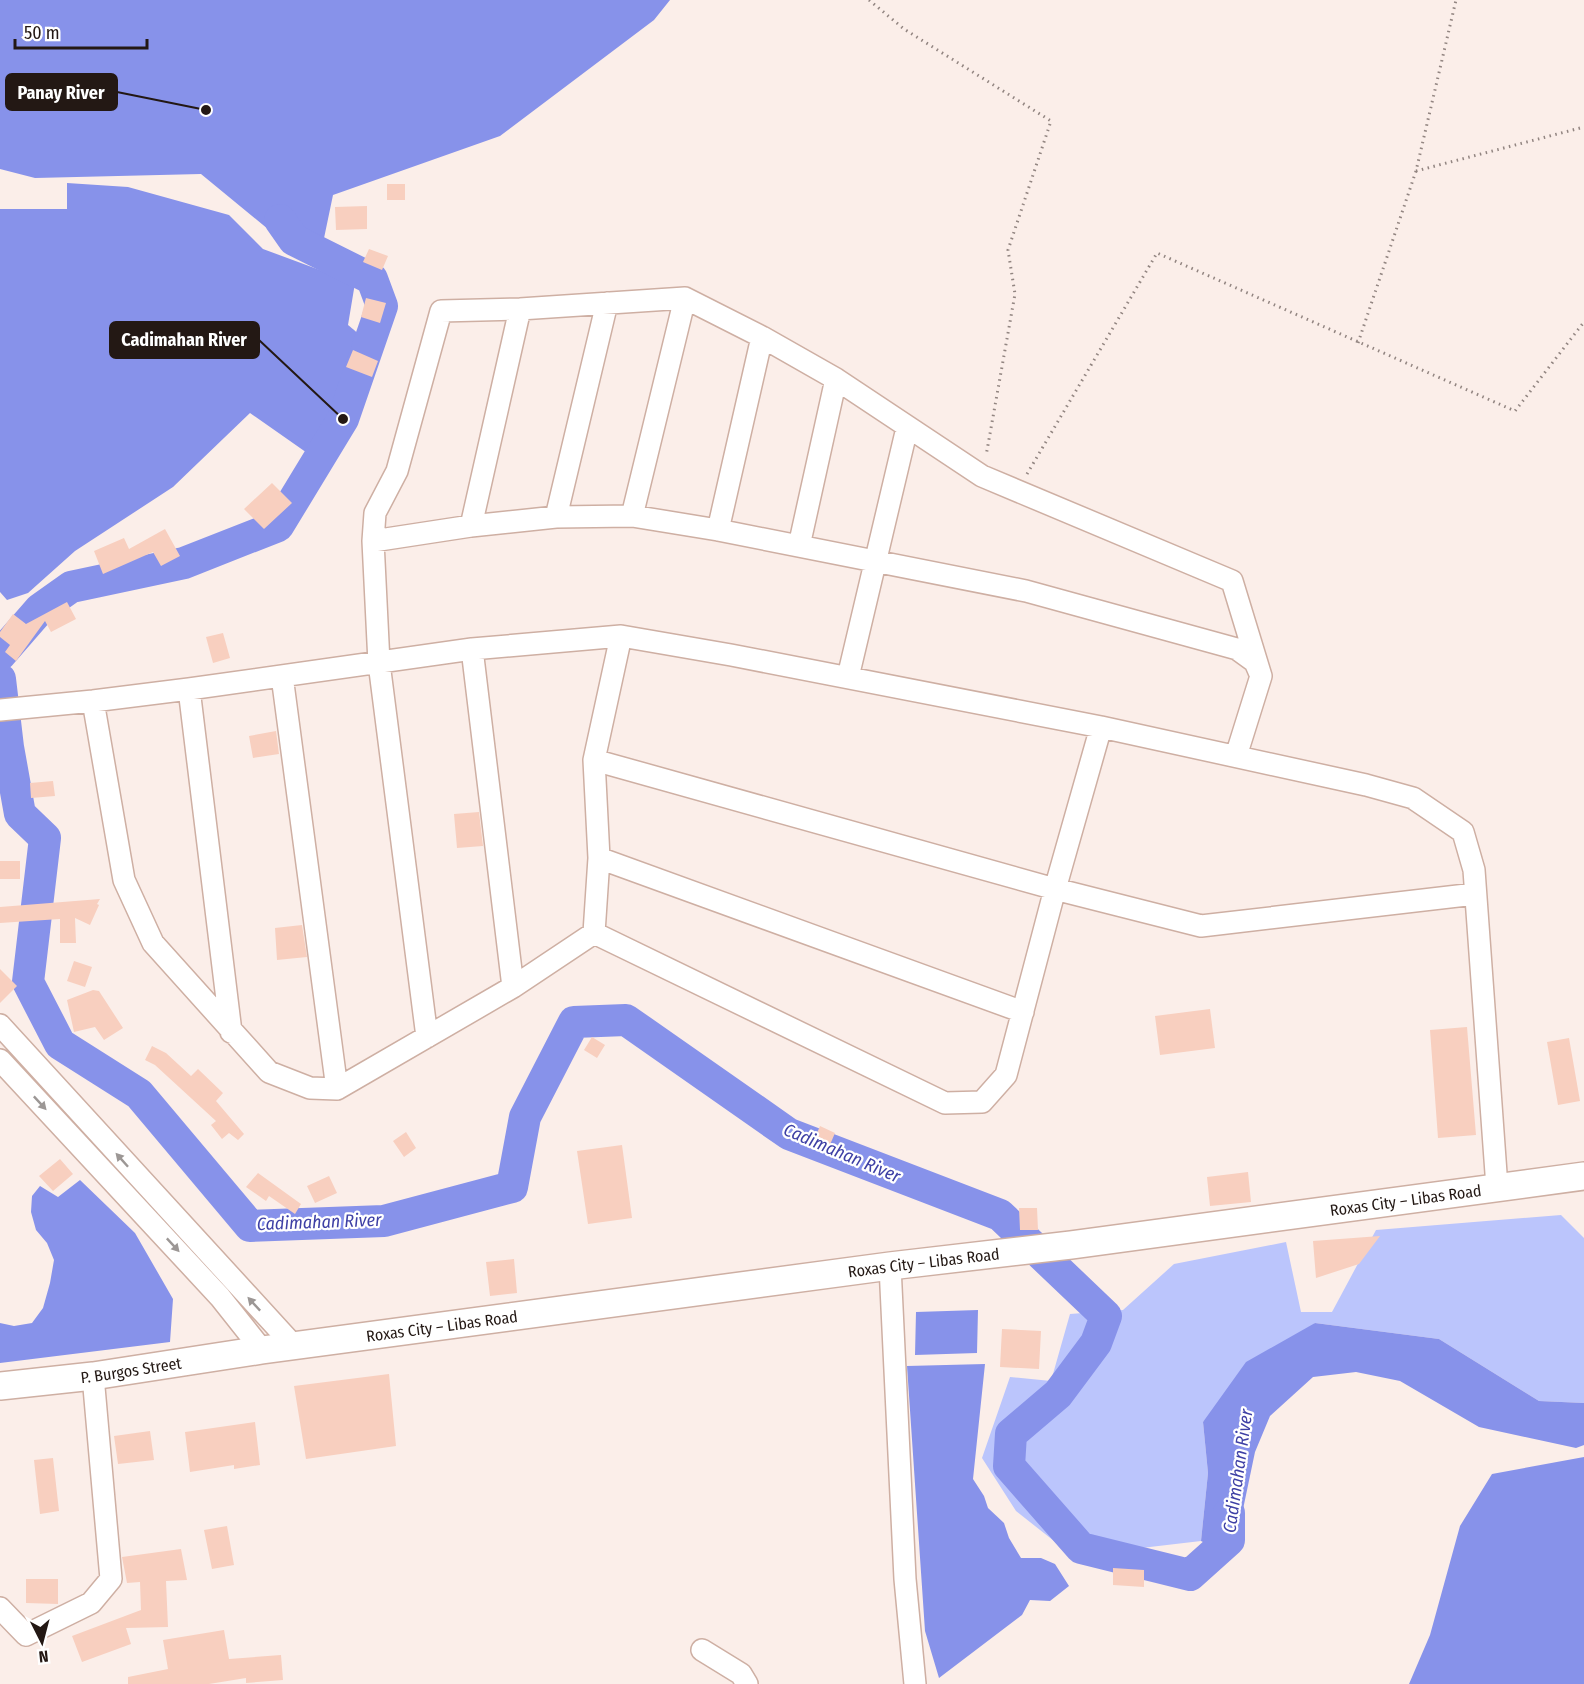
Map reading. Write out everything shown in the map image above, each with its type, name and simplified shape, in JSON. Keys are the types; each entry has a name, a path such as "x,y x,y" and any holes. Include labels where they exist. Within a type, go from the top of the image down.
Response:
{"main road":[{"name":"Roxas City – Libas Road","path":"262,1350 1584,1176"},
{"name":"P. Burgos Street","path":"0,1386 93,1376 262,1350"}],"street":[{"path":"632,516 685,298"},
{"path":"427,1037 379,663 373,541 375,513 397,471 441,311 520,309 685,298 762,337 836,379 982,476 1232,581 1261,676 1236,756"},
{"path":"556,517 608,303"},
{"path":"471,526 520,309"},
{"path":"718,530 762,337"},
{"path":"799,546 836,379"},
{"path":"848,677 907,428"},
{"path":"373,541 471,526 556,517 632,516 718,530 1026,591 1237,649 1255,662 1261,676"},
{"path":"594,933 599,858 594,760 621,636"},
{"path":"0,710 189,689 472,649 621,636 848,677 1101,727 1366,785 1413,798 1463,832 1474,870 1497,1187"},
{"path":"472,649 513,987"},
{"path":"282,676 337,1089"},
{"path":"189,689 231,1032"},
{"path":"93,701 124,880 153,943 269,1072 310,1088 337,1089 513,987 594,933"},
{"path":"594,933 945,1103 982,1102 1006,1075 1054,889 1101,727"},
{"path":"594,760 1054,889 1201,926 1475,894"},
{"path":"599,858 1023,1012"},
{"path":"0,1025 294,1346"},
{"path":"0,1060 220,1297 262,1350"},
{"path":"891,1266 905,1579 915,1684"},
{"path":"0,1608 26,1635 91,1603 111,1579 93,1376"},
{"path":"702,1650 741,1674 747,1684"}],"path":[{"path":"868,0 904,29 1051,121 1008,250 1015,294 982,476"},
{"path":"1359,343 1416,171 1456,0"},
{"path":"1416,171 1584,127"},
{"path":"1018,490 1157,253 1515,411 1584,322"}],"shaded area":[{"path":"1561,1215 1584,1238 1584,1403 1539,1401 1439,1339 1315,1323 1203,1422 1208,1473 1201,1541 1073,1556 1016,1511 982,1458 1010,1377 1051,1381 1070,1314 1123,1310 1174,1264 1286,1242 1301,1312 1332,1312 1376,1230"}],"water":[{"path":"0,0 670,0 654,20 500,136 333,195 323,243 297,253 201,174 35,178 0,169"},
{"path":"67,183 128,187 229,215 263,249 355,283 348,325 362,338 363,364 350,400 320,462 250,413 173,487 75,551 28,593 7,600 0,592 0,209 67,209"},
{"path":"80,1180 135,1233 173,1299 170,1342 0,1363 0,1323 14,1326 32,1323 43,1308 50,1283 54,1260 47,1243 36,1230 31,1212 32,1196 40,1186 58,1197"},
{"path":"978,1310 977,1353 915,1355 916,1312"},
{"path":"1315,1323 1439,1339 1539,1401 1584,1403 1584,1445 1576,1448 1479,1427 1400,1381 1356,1372 1313,1377 1270,1416 1255,1452 1242,1514 1229,1555 1201,1541 1208,1473 1203,1422 1246,1362"},
{"path":"985,1364 973,1479 984,1496 988,1508 1004,1523 1009,1538 1021,1558 1041,1558 1055,1564 1069,1586 1050,1601 1030,1600 1022,1615 939,1678 925,1631 907,1366"},
{"path":"1584,1457 1584,1684 1409,1684 1430,1635 1460,1526 1492,1474"}],"building":[{"path":"387,184 405,184 405,200 387,200"},
{"path":"367,206 367,229 336,230 335,207"},
{"path":"369,249 388,256 382,270 363,262"},
{"path":"366,298 386,303 380,323 361,317"},
{"path":"353,350 378,361 372,377 346,367"},
{"path":"272,483 292,503 264,529 244,509"},
{"path":"165,529 180,556 161,566 153,552 103,574 94,551 124,538 129,549"},
{"path":"67,602 76,619 51,632 45,621 16,661 5,652 10,645 0,637 0,632 13,614 26,624"},
{"path":"223,633 230,658 213,663 206,637"},
{"path":"276,731 279,754 253,758 249,736"},
{"path":"53,781 55,796 31,798 30,783"},
{"path":"479,812 483,846 457,848 454,814"},
{"path":"0,861 20,861 20,879 0,879"},
{"path":"100,899 90,925 75,918 76,943 60,943 60,919 0,923 0,907"},
{"path":"302,925 307,957 277,960 275,928"},
{"path":"74,961 92,967 85,987 67,981"},
{"path":"0,969 17,986 0,1003"},
{"path":"93,990 99,991 123,1028 104,1040 95,1027 74,1032 67,1000"},
{"path":"1210,1009 1215,1048 1160,1055 1155,1016"},
{"path":"1467,1027 1476,1135 1438,1138 1430,1030"},
{"path":"592,1037 605,1045 597,1058 584,1050"},
{"path":"1569,1038 1580,1101 1558,1105 1547,1042"},
{"path":"152,1046 166,1053 191,1076 198,1069 223,1093 216,1101 244,1134 238,1140 229,1133 222,1139 211,1125 216,1121 155,1065 145,1060"},
{"path":"820,1126 835,1133 829,1147 814,1140"},
{"path":"406,1132 416,1148 404,1157 393,1141"},
{"path":"622,1145 632,1218 588,1224 577,1151"},
{"path":"60,1159 73,1174 53,1191 39,1176"},
{"path":"1248,1172 1251,1202 1210,1206 1207,1177"},
{"path":"258,1173 301,1204 295,1214 269,1196 266,1201 246,1187"},
{"path":"329,1176 337,1193 315,1203 307,1186"},
{"path":"1019,1208 1037,1208 1038,1230 1020,1230"},
{"path":"1380,1236 1359,1264 1316,1278 1313,1241"},
{"path":"514,1259 517,1293 490,1296 486,1262"},
{"path":"1002,1329 1041,1331 1039,1369 1000,1367"},
{"path":"389,1374 396,1446 306,1459 294,1386"},
{"path":"255,1422 260,1465 234,1469 234,1465 190,1472 185,1432"},
{"path":"150,1431 154,1460 118,1464 114,1436"},
{"path":"53,1458 59,1511 40,1514 34,1460"},
{"path":"227,1526 234,1565 212,1569 204,1530"},
{"path":"181,1549 187,1580 166,1581 168,1627 126,1628 131,1644 82,1662 72,1636 141,1610 140,1582 127,1583 122,1557"},
{"path":"1113,1568 1144,1570 1144,1587 1113,1585"},
{"path":"26,1579 58,1579 58,1604 26,1603"},
{"path":"224,1630 229,1659 281,1655 283,1680 246,1683 246,1678 209,1684 128,1684 128,1677 168,1669 163,1640"}],"waterway":[{"name":"Cadimahan River","path":"0,655 40,609 71,587 184,563 278,526 343,419 382,306 372,279 294,240 280,220"},
{"name":"Cadimahan River","path":"0,679 8,747 20,814 45,838 28,982 60,1044 139,1094 250,1226 384,1221 512,1187 525,1117 574,1022 626,1020 789,1134 1000,1215 1106,1316 1096,1343 1058,1394 1011,1434 1009,1466 1081,1548 1190,1575 1229,1540 1229,1513"}],"place":[{"name":"Panay River","path":"206,110"},
{"name":"Cadimahan River","path":"343,419"}]}
